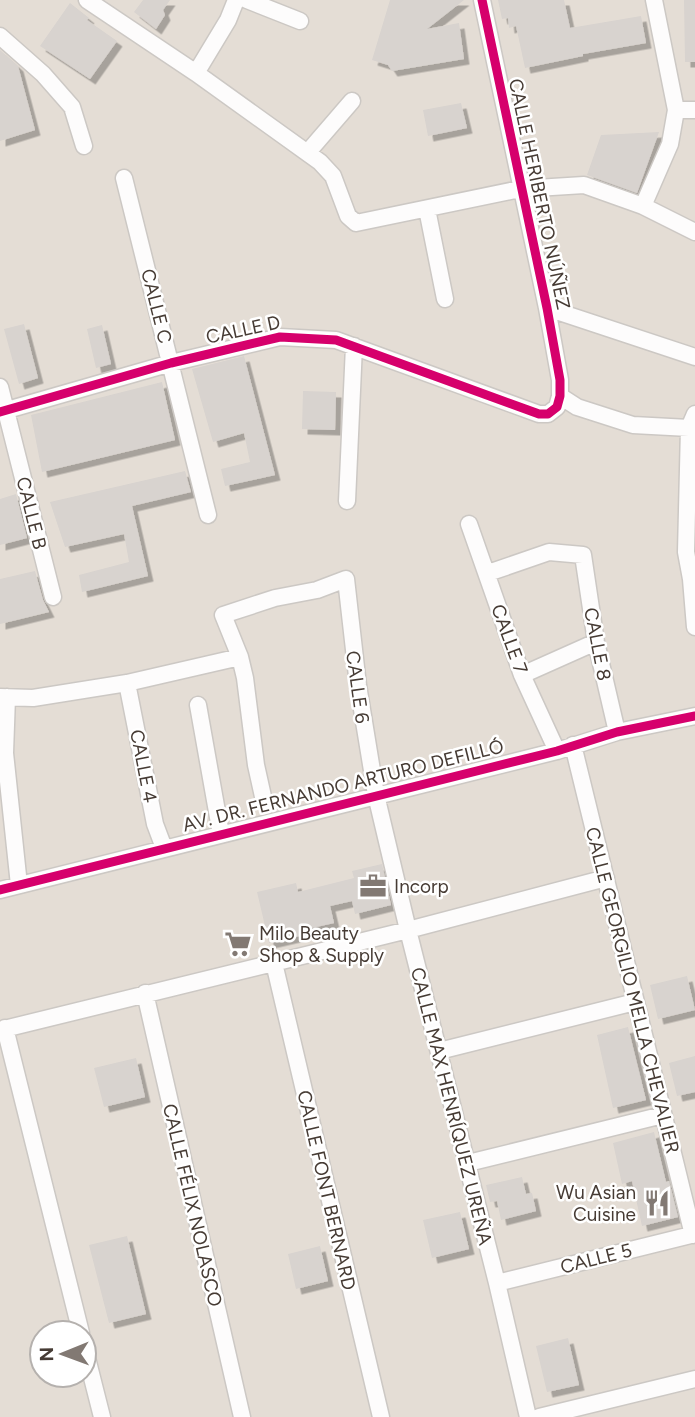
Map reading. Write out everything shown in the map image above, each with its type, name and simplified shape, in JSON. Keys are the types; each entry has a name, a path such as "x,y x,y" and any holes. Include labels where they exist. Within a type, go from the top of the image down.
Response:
{"street":[{"path":"87,0 309,152 333,176 348,216 353,222 366,223 520,189 584,185 643,206 695,232"},
{"path":"196,73 228,20 236,0"},
{"path":"247,0 300,21"},
{"name":"CALLE HERIBERTO NÚÑEZ","path":"482,0 547,308 560,380 560,396"},
{"path":"643,206 670,144 676,110 654,0"},
{"path":"0,36 43,74 72,107 84,146"},
{"path":"309,152 352,101"},
{"path":"676,110 695,110"},
{"name":"CALLE C","path":"124,178 208,516"},
{"path":"427,209 445,299"},
{"path":"547,308 695,357"},
{"name":"CALLE D","path":"3,411 171,363 280,337 326,338 354,346 539,414 551,412 557,407 560,396"},
{"path":"347,501 354,346"},
{"name":"CALLE B","path":"0,387 3,411 53,597"},
{"path":"560,396 577,407 633,425 692,421 686,552 693,579 695,627"},
{"name":"CALLE 7","path":"470,524 522,675 557,751"},
{"name":"CALLE 8","path":"488,573 541,554 583,555 596,642 617,732"},
{"name":"CALLE 6","path":"240,656 223,615 275,598 317,590 346,579 358,685 376,795"},
{"path":"522,675 596,642"},
{"path":"19,885 5,753 4,697 33,698 127,683 240,656 264,801"},
{"name":"CALLE 4","path":"127,683 155,824 164,848"},
{"path":"198,705 222,834"},
{"name":"AV. DR. FERNANDO ARTURO DEFILLÓ","path":"0,890 557,751 617,732 695,716"},
{"name":"CALLE GEORGILIO MELLA CHEVALIER","path":"573,745 694,1234"},
{"name":"CALLE MAX HENRÍQUEZ UREÑA","path":"376,795 528,1417"},
{"path":"77,1319 3,1029 408,930 606,878"},
{"name":"CALLE FONT BERNARD","path":"274,963 381,1417"},
{"name":"CALLE FÉLIX NOLASCO","path":"145,993 242,1417"},
{"path":"439,1051 635,1002"},
{"path":"468,1163 663,1115"},
{"name":"CALLE 5","path":"497,1283 694,1234"},
{"path":"539,1417 695,1379"},
{"path":"95,1389 102,1417"}],"shaded area":[{"path":"0,0 695,0 695,1417 0,1417"}],"building":[{"path":"143,0 170,0 156,29 134,12"},
{"path":"390,0 464,0 427,29 459,23 464,59 392,71 388,65 372,60"},
{"path":"498,0 564,0 570,28 641,16 646,43 525,68 516,26 509,28 508,18 502,19"},
{"path":"684,0 695,0 695,62 685,62"},
{"path":"70,3 89,18 87,20 117,41 90,79 40,46"},
{"path":"0,50 18,66 35,130 0,141"},
{"path":"461,103 467,128 428,136 423,110"},
{"path":"659,132 637,193 587,175 601,135"},
{"path":"24,324 38,378 19,384 4,329"},
{"path":"102,325 111,364 96,368 87,329"},
{"path":"244,356 275,475 225,486 221,469 250,462 244,433 213,442 192,369"},
{"path":"162,382 175,440 42,472 31,415"},
{"path":"303,391 336,392 335,430 302,429"},
{"path":"185,471 191,492 132,506 148,576 82,592 79,575 129,562 124,534 65,547 50,502"},
{"path":"16,494 27,538 0,545 0,499"},
{"path":"35,571 49,612 0,624 0,579"},
{"path":"382,864 391,905 355,914 352,901 330,906 334,923 307,929 308,934 269,943 257,892 296,883 298,892 354,878 352,871"},
{"path":"687,976 695,1010 658,1019 650,985"},
{"path":"628,1027 646,1100 613,1108 597,1035"},
{"path":"695,1056 695,1092 677,1096 669,1063"},
{"path":"136,1058 145,1097 104,1107 94,1068"},
{"path":"654,1132 678,1217 642,1226 632,1181 622,1184 613,1143"},
{"path":"522,1177 526,1194 532,1193 536,1211 501,1220 497,1201 490,1202 486,1185"},
{"path":"460,1212 469,1249 432,1258 423,1220"},
{"path":"127,1236 146,1314 109,1323 89,1245"},
{"path":"320,1246 328,1281 296,1289 288,1254"},
{"path":"568,1338 579,1385 547,1392 536,1346"}],"cycle path":[{"path":"0,412 171,363 280,337 336,340 539,414 548,414 557,407 560,380 547,308 482,0"},
{"path":"0,890 557,751 617,732 695,716"}],"place":[{"name":"Incorp","path":"373,886"},
{"name":"Milo Beauty Shop & Supply","path":"238,944"},
{"name":"Wu Asian Cuisine","path":"657,1203"}]}
